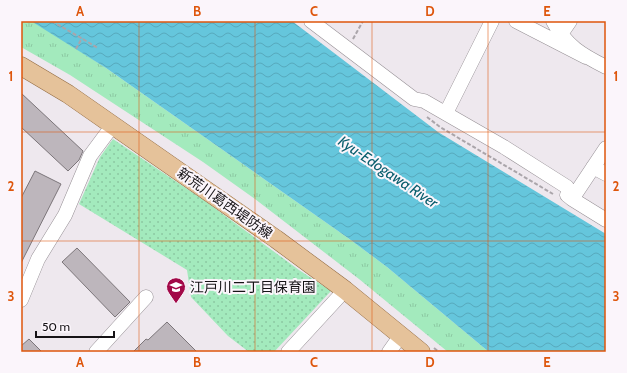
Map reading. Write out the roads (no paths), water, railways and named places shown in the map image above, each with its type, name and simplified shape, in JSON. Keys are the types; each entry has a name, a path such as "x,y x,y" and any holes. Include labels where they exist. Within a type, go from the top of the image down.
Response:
{"main road":[{"name":"新荒川葛西堤防線","path":"21,66 68,94 207,190 345,290 421,352"}],"street":[{"path":"311,21 442,119 606,220"},
{"path":"446,113 492,21"},
{"path":"516,21 606,67"},
{"path":"553,21 560,34 569,44 586,57"},
{"path":"560,34 570,21"},
{"path":"414,99 424,101 504,147 567,188 572,199"},
{"path":"21,300 38,259 65,215 90,156 113,125"},
{"path":"572,199 606,148"},
{"path":"593,167 606,174"},
{"path":"289,352 345,290"},
{"path":"96,352 146,297"},
{"path":"389,352 401,335"}],"water":[{"name":"Kyu-Edogawa River","path":"31,21 292,21 438,132 606,234 606,352 489,352 387,267 348,238 106,68"}],"place":[{"name":"江戸川二丁目保育園","path":"176,304"}]}
